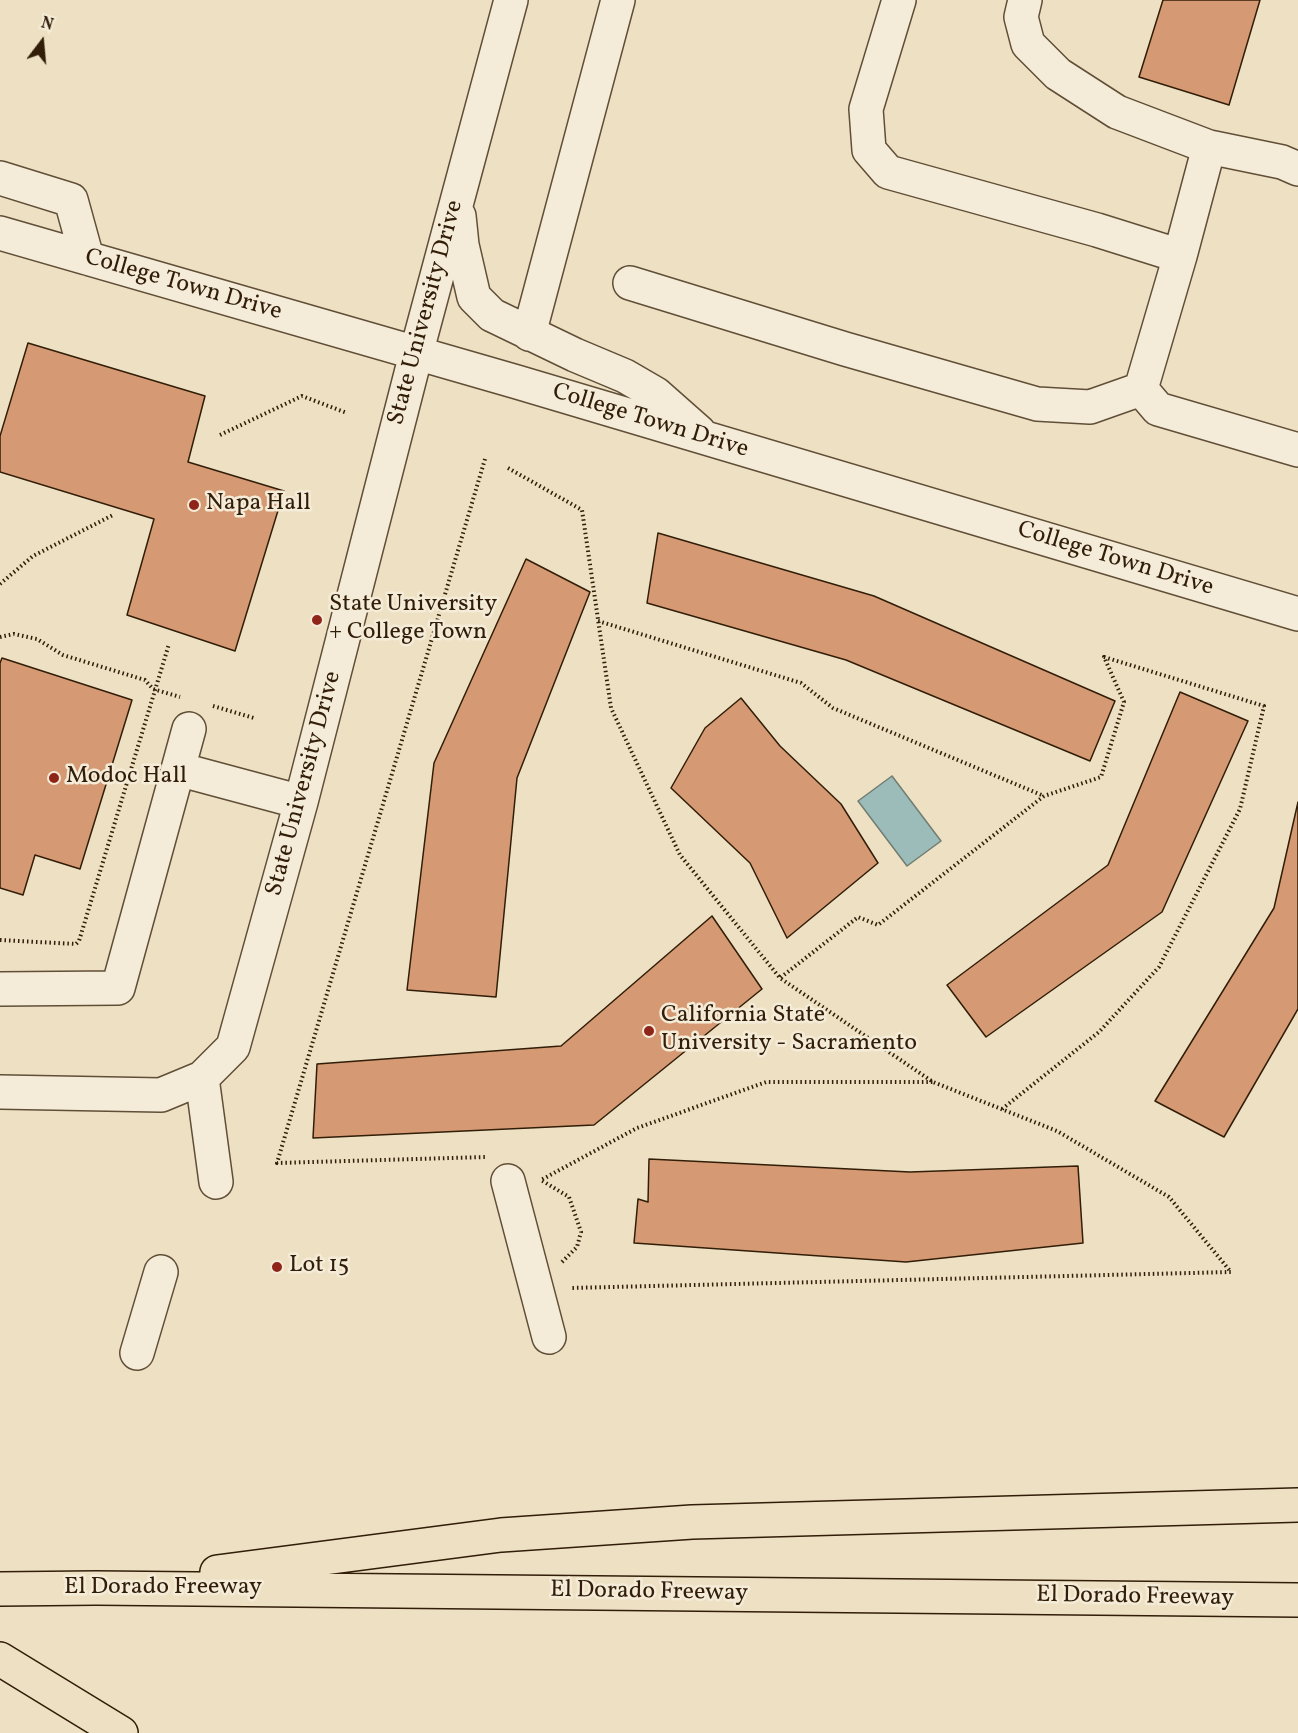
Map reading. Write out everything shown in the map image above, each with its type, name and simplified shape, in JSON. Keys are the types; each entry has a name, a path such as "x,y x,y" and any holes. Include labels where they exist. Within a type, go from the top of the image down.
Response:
{"main road":[{"path":"96,1588 501,1535 692,1522 1298,1505"},
{"name":"El Dorado Freeway","path":"0,1589 96,1588 1298,1600"},
{"path":"0,1659 121,1733"}],"street":[{"name":"State University Drive","path":"0,1092 160,1095 202,1078 233,1047 301,802 416,354 511,0"},
{"path":"529,334 618,0"},
{"path":"899,0 866,109 869,150 888,172 1097,230 1180,256"},
{"path":"1025,0 1021,17 1028,44 1058,74 1117,112 1209,147 1282,162 1298,169"},
{"path":"1141,389 1209,147"},
{"path":"0,178 71,200 87,258"},
{"path":"457,200 462,245 474,297 492,315 529,334 625,376 656,394 707,439"},
{"name":"College Town Drive","path":"1,238 87,258 517,382 1298,614"},
{"path":"630,283 845,349 1037,404 1090,407 1141,389"},
{"path":"1141,389 1158,409 1298,450"},
{"path":"0,989 117,988 195,711"},
{"path":"178,769 301,802"},
{"path":"202,1078 216,1182"},
{"path":"510,1171 549,1337"},
{"path":"137,1353 161,1272"}],"path":[{"path":"220,435 302,396 347,413"},
{"path":"485,459 277,1164 510,1171 541,1180 569,1197 581,1233 577,1247 558,1265"},
{"path":"508,468 582,510 611,708 680,855 780,978 933,1082 1057,1131 1169,1197 1231,1272 561,1288"},
{"path":"0,584 33,556 113,515"},
{"path":"598,621 801,683 833,708 1044,796"},
{"path":"0,637 14,634 37,639 63,655 145,680 153,689 195,711 254,718"},
{"path":"0,940 76,944 79,940 153,689 169,644"},
{"path":"780,978 858,917 878,925 1044,796 1101,777 1124,702 1104,657 1264,706 1240,809 1159,967 1099,1032 1001,1109"},
{"path":"541,1180 637,1128 766,1082 933,1082"}],"water":[{"path":"892,776 941,841 907,866 858,801"}],"building":[{"path":"1163,0 1260,0 1229,105 1139,77"},
{"name":"Napa Hall","path":"28,343 205,396 188,462 284,491 235,651 127,615 154,519 0,472 0,436"},
{"path":"658,533 874,596 1115,701 1090,761 846,660 647,603"},
{"path":"526,559 590,592 517,778 496,997 407,990 434,763"},
{"name":"Modoc Hall","path":"2,658 132,700 80,869 35,855 23,895 0,888 0,663"},
{"path":"1180,692 1248,721 1162,912 986,1037 947,985 1108,865"},
{"path":"741,698 780,746 841,804 878,863 787,938 750,863 671,788 705,728"},
{"path":"1298,802 1298,1009 1224,1137 1155,1101 1274,908"},
{"path":"712,916 762,989 594,1125 313,1138 317,1064 561,1046"},
{"path":"649,1159 910,1172 1078,1166 1083,1243 906,1262 634,1243 638,1199 648,1202"}],"place":[{"name":"Napa Hall","path":"194,505"},
{"name":"State University + College Town","path":"317,620"},
{"name":"Modoc Hall","path":"54,778"},
{"name":"California State University - Sacramento","path":"649,1031"},
{"name":"Lot 15","path":"277,1267"}]}
